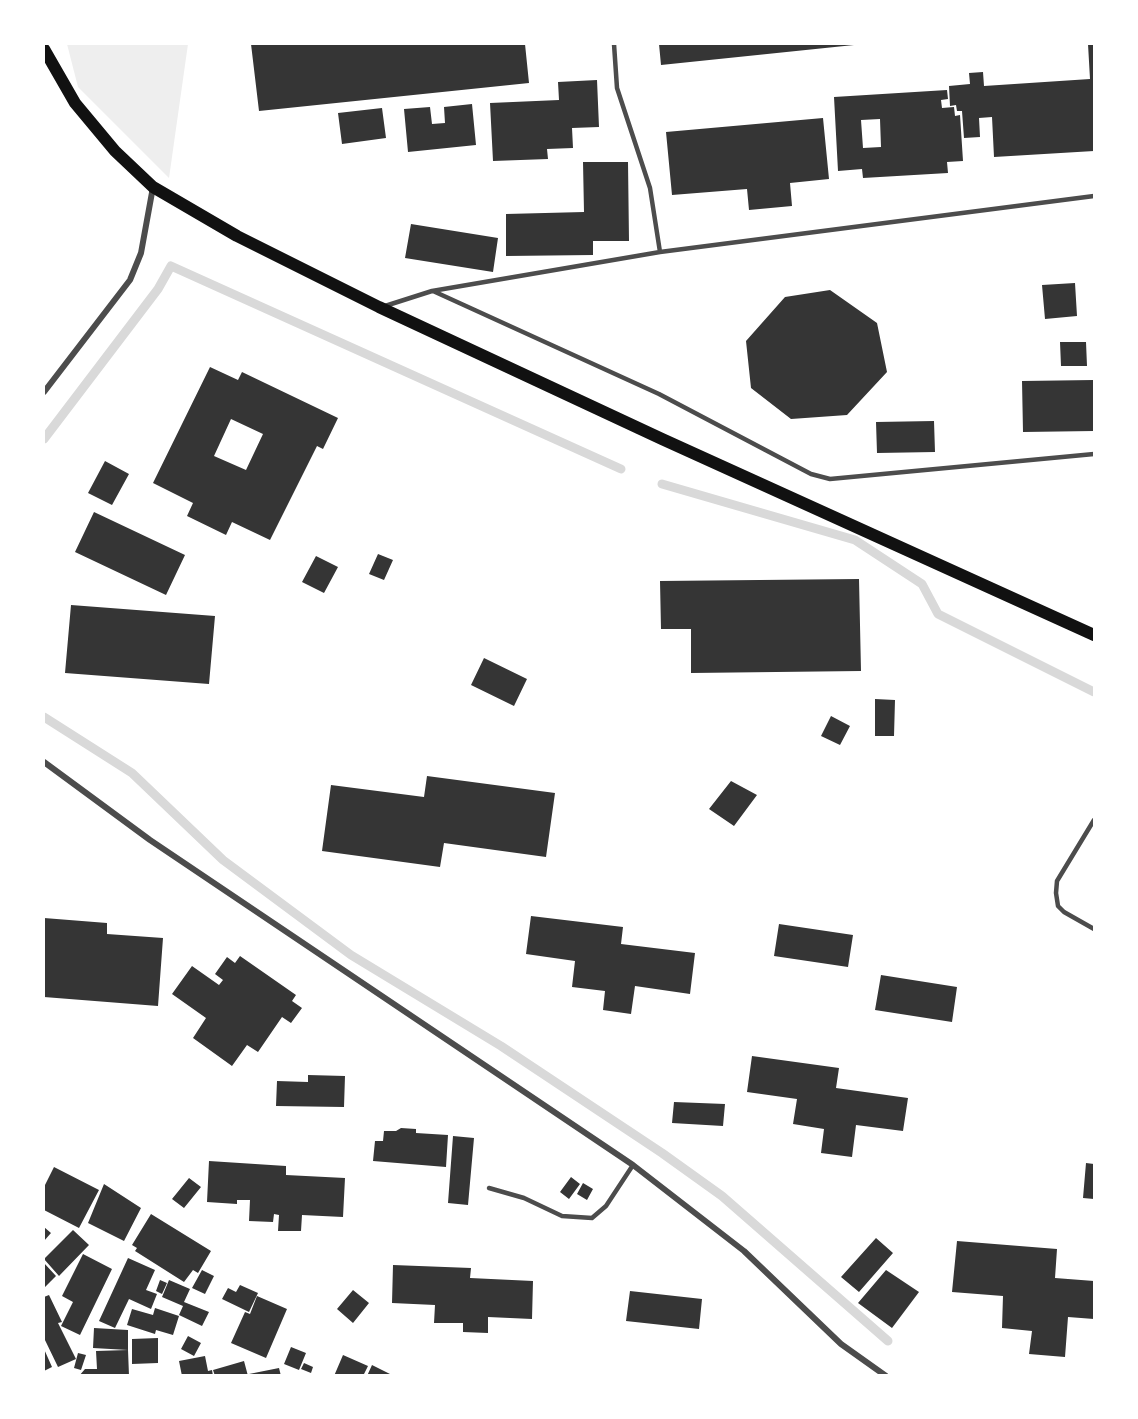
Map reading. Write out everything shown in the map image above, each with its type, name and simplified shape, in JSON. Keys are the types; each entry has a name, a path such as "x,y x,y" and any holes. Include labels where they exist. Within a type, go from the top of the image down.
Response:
{"main road":[{"path":"44,49 75,103 115,151 153,187 237,236 379,307 662,439 1095,635"}],"street":[{"path":"44,392 130,280 141,253 153,187"},
{"path":"44,762 159,847 633,1165 744,1251 841,1344 884,1375"}],"lane":[{"path":"614,44 617,88 650,188 660,252"},
{"path":"379,307 432,291 660,252 1095,196"},
{"path":"432,291 659,394 811,474 830,479 1095,454"},
{"path":"1095,820 1057,881 1056,893 1058,906 1064,912 1095,929"},
{"path":"489,1188 524,1198 562,1216 592,1218 606,1206 633,1165"}],"shaded area":[{"path":"67,44 188,44 169,178 78,87"}],"building":[{"path":"251,44 525,44 529,83 259,111"},
{"path":"659,44 854,44 854,45 661,65"},
{"path":"1088,44 1094,44 1094,151 994,157 992,117 979,118 980,137 964,138 962,111 957,111 956,105 950,106 949,86 970,84 969,73 983,72 984,86 1090,79"},
{"path":"597,80 599,127 572,128 573,148 547,149 548,159 493,161 490,103 559,100 558,82"},
{"path":"947,90 948,99 941,100 942,108 954,107 955,116 960,115 963,161 947,162 948,173 863,178 862,169 838,171 834,97","holes":["880,119 881,147 863,148 861,120"]},
{"path":"472,104 476,145 408,152 404,109 430,107 432,124 445,123 444,107"},
{"path":"382,108 386,138 342,144 338,113"},
{"path":"823,118 829,179 790,183 792,206 749,210 747,189 672,195 666,132"},
{"path":"583,162 628,162 629,241 593,241 593,255 506,256 506,214 584,212"},
{"path":"411,224 498,238 493,272 405,258"},
{"path":"1075,283 1077,316 1045,319 1042,285"},
{"path":"830,290 877,323 887,372 847,415 791,419 751,388 746,341 785,297"},
{"path":"1060,342 1086,342 1087,366 1061,366"},
{"path":"210,367 238,380 242,372 338,418 323,449 317,446 270,540 232,522 226,535 187,516 193,503 153,483","holes":["231,419 263,434 246,470 214,456"]},
{"path":"1094,380 1094,431 1023,432 1022,381"},
{"path":"934,421 935,452 877,453 876,422"},
{"path":"105,461 129,474 112,505 88,493"},
{"path":"94,512 185,555 166,595 75,552"},
{"path":"378,554 393,560 384,580 369,574"},
{"path":"316,556 338,567 324,593 302,582"},
{"path":"859,579 861,671 691,673 691,629 661,629 660,581"},
{"path":"71,605 215,616 209,684 65,673"},
{"path":"484,658 527,679 514,706 471,685"},
{"path":"875,699 895,700 894,736 875,736"},
{"path":"831,716 850,726 840,745 821,736"},
{"path":"427,776 555,793 546,857 444,843 440,867 322,851 331,785 424,797"},
{"path":"731,781 757,795 734,826 709,809"},
{"path":"531,916 623,927 621,944 695,953 690,994 635,986 631,1014 603,1010 605,991 572,987 575,961 526,954"},
{"path":"44,918 107,923 107,934 163,938 158,1006 44,997"},
{"path":"779,924 853,935 848,967 774,956"},
{"path":"240,956 296,995 292,1001 302,1008 291,1023 282,1017 258,1052 247,1045 232,1066 193,1038 206,1018 172,994 192,966 219,985 223,980 215,974 227,957 235,963"},
{"path":"881,975 957,987 952,1022 875,1010"},
{"path":"752,1056 839,1068 836,1088 908,1098 903,1131 856,1125 852,1157 821,1153 824,1129 793,1124 797,1099 747,1092"},
{"path":"308,1075 345,1076 344,1107 276,1106 277,1081 308,1082"},
{"path":"674,1102 725,1104 723,1126 672,1123"},
{"path":"401,1128 416,1129 416,1133 448,1135 446,1167 373,1161 375,1141 383,1141 384,1131 396,1131"},
{"path":"453,1136 474,1138 468,1205 448,1203"},
{"path":"209,1161 286,1166 286,1175 345,1178 343,1217 302,1215 301,1231 278,1231 279,1215 274,1214 273,1222 249,1221 250,1200 237,1200 237,1204 207,1202"},
{"path":"1086,1163 1094,1164 1094,1199 1083,1198"},
{"path":"54,1167 99,1190 79,1228 44,1210 44,1187"},
{"path":"571,1177 580,1184 569,1199 560,1192"},
{"path":"189,1178 201,1187 184,1208 172,1199"},
{"path":"583,1183 593,1189 587,1200 577,1194"},
{"path":"104,1184 141,1208 124,1241 88,1223"},
{"path":"151,1214 211,1251 198,1273 193,1270 184,1282 135,1251 137,1248 132,1245"},
{"path":"44,1227 51,1233 44,1241"},
{"path":"73,1230 89,1245 59,1276 44,1259"},
{"path":"876,1238 893,1253 859,1292 841,1277"},
{"path":"957,1241 1057,1249 1055,1278 1094,1281 1094,1319 1068,1317 1065,1357 1029,1354 1032,1331 1002,1328 1003,1296 952,1292"},
{"path":"83,1254 112,1269 80,1335 61,1326 73,1302 62,1296"},
{"path":"128,1258 155,1270 146,1290 157,1294 151,1309 129,1299 115,1328 99,1321"},
{"path":"44,1263 56,1276 44,1288"},
{"path":"393,1265 471,1268 470,1278 533,1281 532,1319 488,1317 488,1333 463,1332 463,1323 434,1323 435,1305 392,1303"},
{"path":"202,1270 214,1276 205,1294 192,1288"},
{"path":"886,1270 919,1292 892,1328 858,1303"},
{"path":"160,1280 167,1283 162,1294 156,1291"},
{"path":"169,1280 190,1289 184,1302 209,1312 202,1326 179,1315 183,1306 162,1297"},
{"path":"240,1285 258,1293 249,1312 222,1299 228,1288 236,1292"},
{"path":"353,1290 369,1303 353,1323 337,1309"},
{"path":"630,1291 702,1299 699,1329 626,1321"},
{"path":"49,1295 62,1322 58,1323 76,1359 58,1367 44,1338 44,1297"},
{"path":"257,1296 287,1309 266,1358 231,1343 245,1312 250,1314"},
{"path":"155,1308 179,1316 173,1335 156,1330 155,1334 127,1325 132,1309 153,1315"},
{"path":"94,1328 128,1330 128,1350 93,1348"},
{"path":"188,1336 201,1343 194,1356 181,1349"},
{"path":"158,1338 158,1363 132,1364 132,1339"},
{"path":"291,1347 306,1353 299,1370 284,1364"},
{"path":"44,1349 52,1367 44,1371"},
{"path":"128,1350 129,1376 79,1376 85,1369 97,1369 96,1351"},
{"path":"78,1353 86,1355 81,1370 74,1368"},
{"path":"343,1355 368,1366 363,1376 334,1376"},
{"path":"205,1356 208,1371 212,1370 213,1376 182,1376 179,1361"},
{"path":"244,1361 248,1376 215,1376 213,1370"},
{"path":"304,1363 313,1367 311,1373 301,1369"},
{"path":"372,1365 394,1376 367,1376"},
{"path":"279,1368 281,1376 249,1376 249,1374"}],"waterway":[{"path":"44,439 158,289 171,266 621,469"},
{"path":"662,484 855,540 922,584 938,614 1094,692"},
{"path":"44,717 132,773 223,860 351,955 501,1046 662,1153 722,1196 888,1341"}]}
